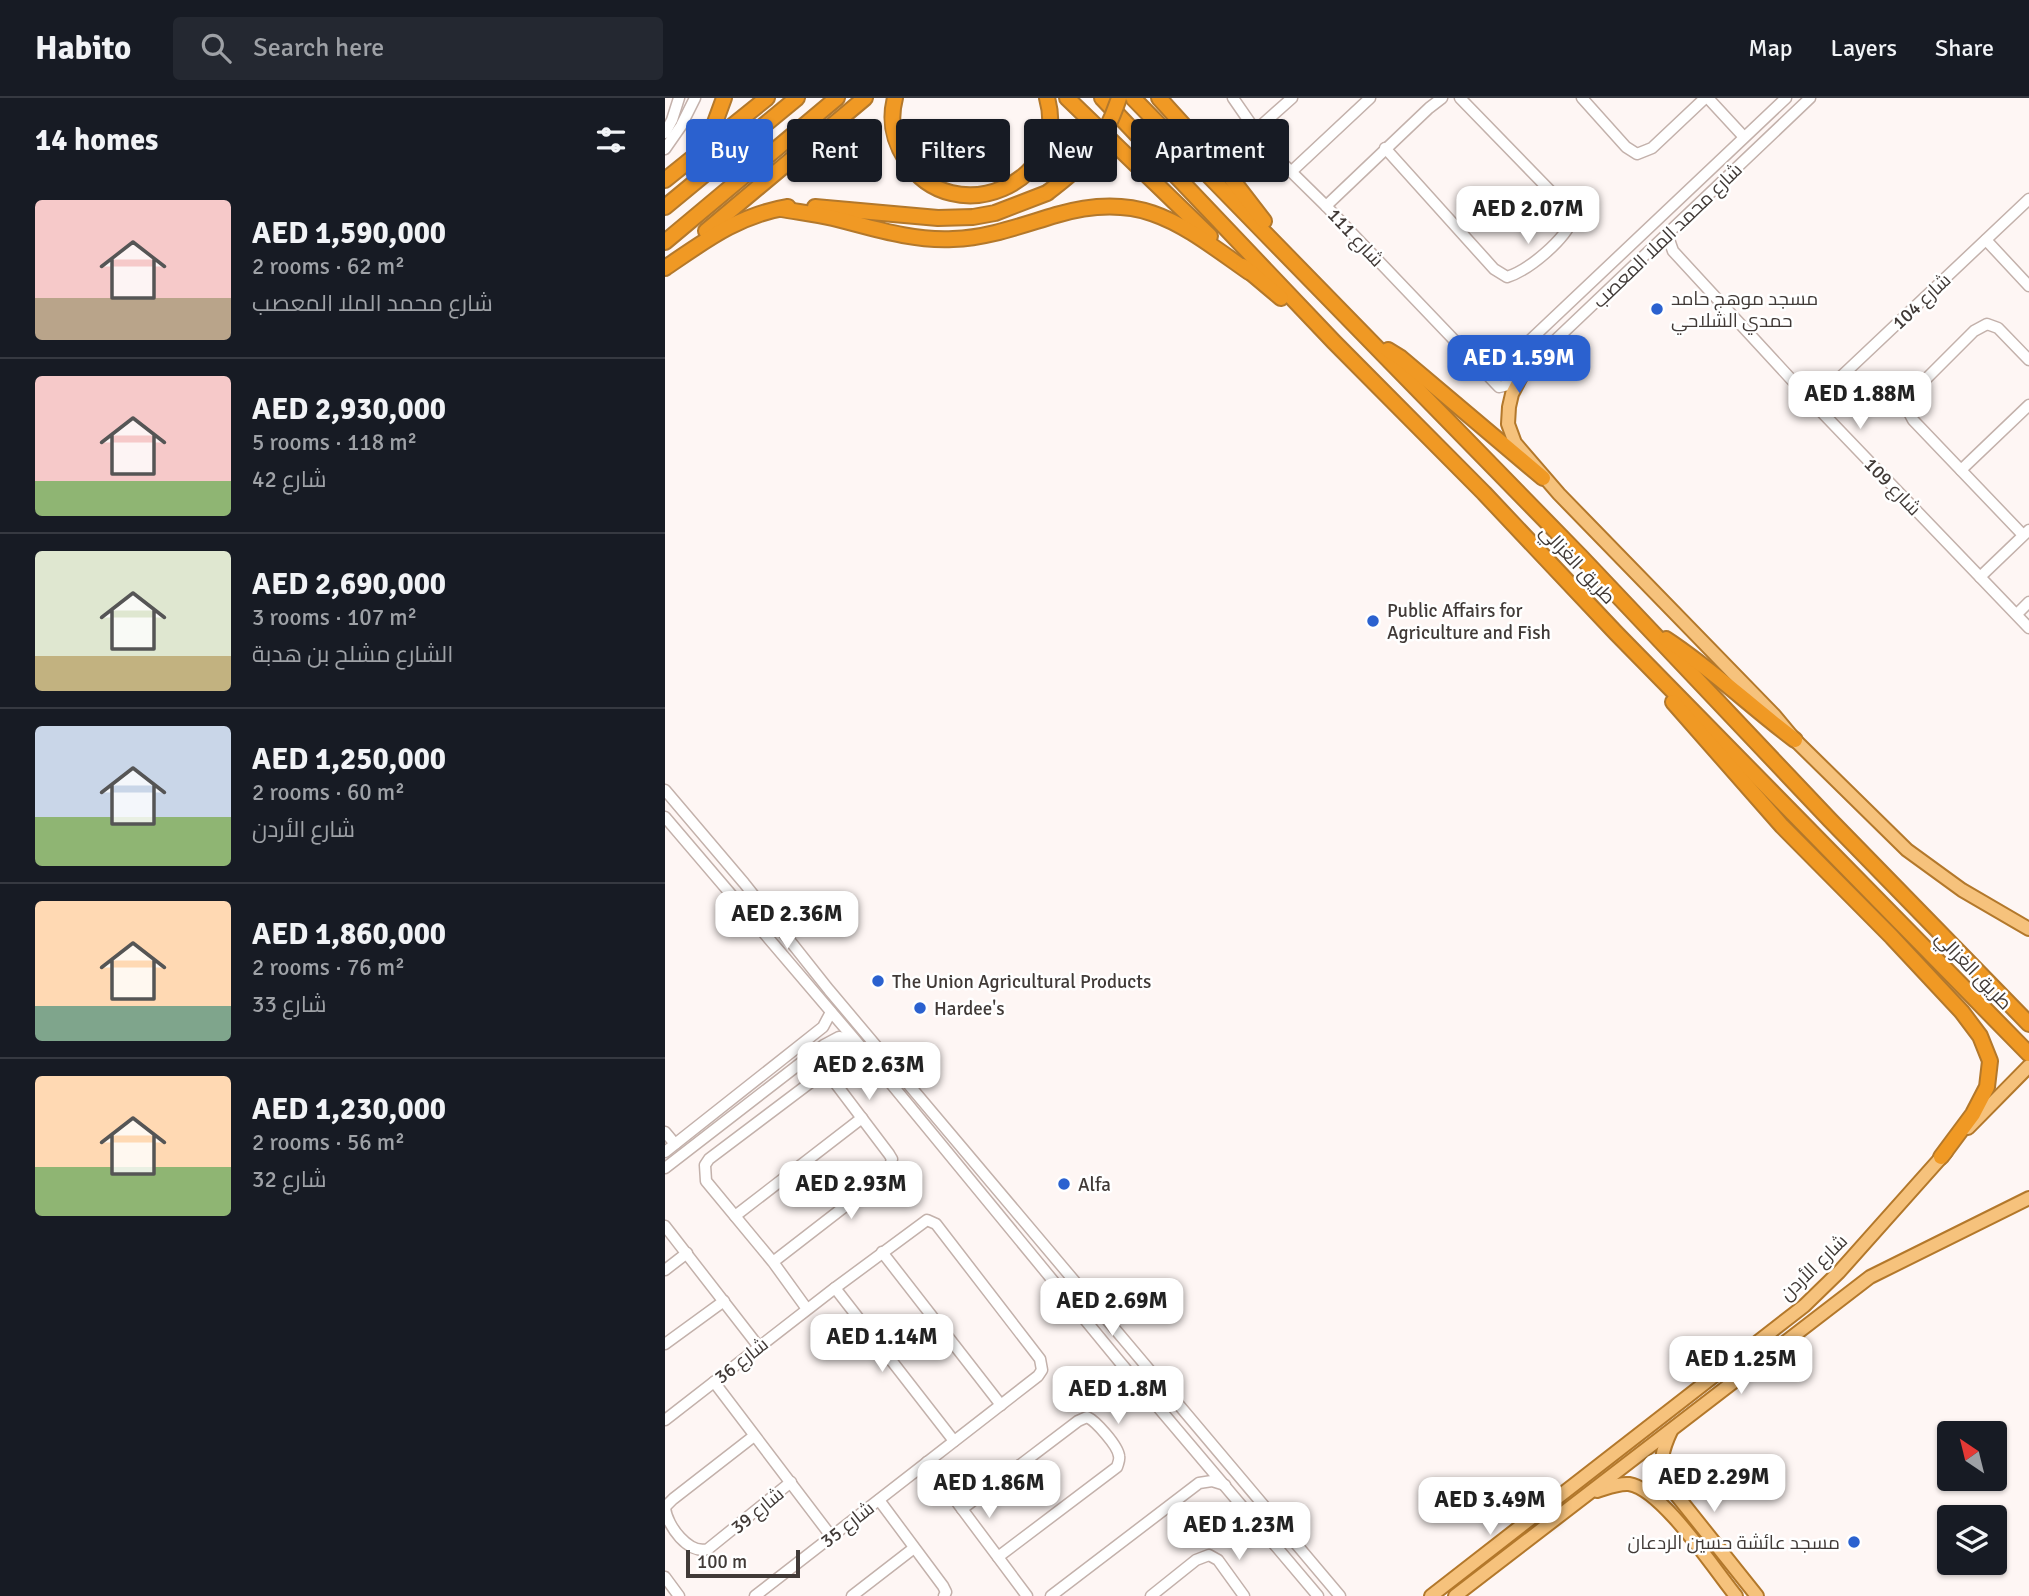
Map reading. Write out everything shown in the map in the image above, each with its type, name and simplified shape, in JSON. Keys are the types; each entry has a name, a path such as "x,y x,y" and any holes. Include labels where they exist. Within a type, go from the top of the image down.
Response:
{"highway":[{"path":"665,180 702,144 713,128 724,98"},
{"path":"665,180 767,98"},
{"path":"665,207 797,98"},
{"path":"665,242 837,98"},
{"path":"725,216 850,98"},
{"path":"665,267 865,98"},
{"path":"895,98 891,121 895,138 913,171 932,186 963,196 991,194 1033,169 1042,155 1049,133 1047,98"},
{"path":"1067,98 1249,272 1334,342"},
{"name":"طريق الغزالي","path":"1102,98 1616,633 2029,1054"},
{"path":"665,267 717,232 754,215 799,206 938,218 995,213 1047,193 1090,158 1108,131 1119,98"},
{"name":"طريق الغزالي","path":"1133,98 1305,276 1373,342 2027,1022"},
{"path":"1159,98 1243,194 1305,276"},
{"path":"781,209 831,218 889,234 955,239 1003,231 1075,209 1105,205 1133,207 1173,221 1249,272"},
{"path":"1373,342 1401,358 1543,478"},
{"path":"1646,625 1694,658 1795,740"},
{"path":"1616,633 1774,816 1892,937 1962,1012 1980,1036 1990,1061 1987,1087 1973,1114 1941,1157"}],"main road":[{"path":"1525,369 1512,394 1509,424 1515,443 1543,478 1645,580 1795,740 1907,850 1962,890 2029,929"},
{"name":"شارع الأردن","path":"1431,1596 1804,1306 1839,1272 1941,1157 2029,1066"},
{"name":"شارع الأردن","path":"1454,1596 1870,1277 2029,1199"},
{"path":"1739,1377 1770,1347 1770,1341 1762,1338"},
{"path":"1671,1429 1662,1450 1661,1465 1666,1482 1757,1596"},
{"path":"1587,1495 1629,1484 1646,1490 1655,1497 1736,1596"},
{"path":"1517,1550 1507,1550 1506,1542 1532,1522 1542,1509"},
{"path":"1700,1550 1704,1540 1714,1540"}],"street":[{"path":"665,133 679,98"},
{"path":"665,149 681,127 695,98"},
{"name":"شارع 111","path":"1233,98 1248,119"},
{"path":"1269,119 1292,98"},
{"path":"1292,172 1370,98"},
{"path":"1326,206 1385,148 1442,98"},
{"path":"1385,148 1494,269 1507,277 1522,272 1569,230 1573,218 1566,206 1460,98"},
{"path":"1582,98 1626,146 1637,154 1652,148 1706,98 1744,137"},
{"name":"شارع محمد الملا المعصب","path":"1485,372 1496,385 1503,387 1525,369 1810,98"},
{"name":"شارع محمد الملا المعصب","path":"1485,372 1494,373 1499,370 1781,100"},
{"name":"شارع 111","path":"1289,169 1485,372"},
{"name":"شارع 104","path":"1813,403 2029,199"},
{"name":"شارع 109","path":"1667,234 1672,251 1813,403 2029,628"},
{"path":"1986,240 2029,286"},
{"path":"1654,247 1672,251"},
{"path":"1980,577 2026,533 1913,420 1906,407 1910,395 1974,331 1987,324 1998,328 2029,360"},
{"path":"1540,332 1551,345"},
{"path":"1961,470 2029,405"},
{"path":"2017,614 2029,602"},
{"path":"665,790 1340,1596"},
{"path":"665,817 856,1041 1313,1593"},
{"path":"777,949 789,950 791,941"},
{"path":"795,971 798,962 806,960"},
{"path":"665,1152 823,1027 831,1013"},
{"path":"665,1168 824,1045 839,1037 856,1041"},
{"path":"773,1262 888,1173 892,1159 833,1080 823,1076 815,1079 709,1159 705,1165 706,1181 773,1262 807,1309"},
{"path":"725,1104 733,1106 733,1115"},
{"path":"735,1216 862,1118"},
{"path":"665,1132 675,1144"},
{"name":"شارع 36","path":"665,1420 923,1221 932,1221 1040,1359 1042,1370 1038,1376"},
{"path":"665,1226 759,1347"},
{"path":"882,1252 1001,1405"},
{"path":"665,1270 687,1253"},
{"path":"835,1288 954,1441"},
{"path":"665,1344 724,1301"},
{"path":"1119,1361 1118,1355 1122,1350 1133,1350"},
{"name":"شارع 35","path":"756,1596 1038,1376"},
{"name":"شارع 39","path":"714,1381 831,1536"},
{"path":"963,1509 1078,1421 1087,1417 1095,1421 1118,1451 1120,1458 1117,1467 998,1557"},
{"name":"شارع 39","path":"754,1436 665,1508 666,1517 680,1535 693,1549 708,1549 792,1482"},
{"path":"1199,1483 1203,1458"},
{"path":"927,1462 1027,1596"},
{"path":"1051,1596 1199,1483 1212,1481 1225,1485"},
{"path":"879,1500 943,1586 946,1592 944,1596"},
{"path":"852,1596 914,1548"},
{"path":"1151,1596 1196,1560 1209,1555 1218,1560 1244,1596"},
{"path":"665,1577 679,1596"}],"place":[{"name":"مسجد موهج حامد حمدي الشلاحي","path":"1657,309"},
{"name":"Public Affairs for Agriculture and Fish","path":"1373,621"},
{"name":"The Union Agricultural Products","path":"878,981"},
{"name":"Hardee's","path":"920,1008"},
{"name":"Alfa","path":"1064,1184"},
{"name":"مسجد عائشة حسين الردعان","path":"1854,1542"}]}
